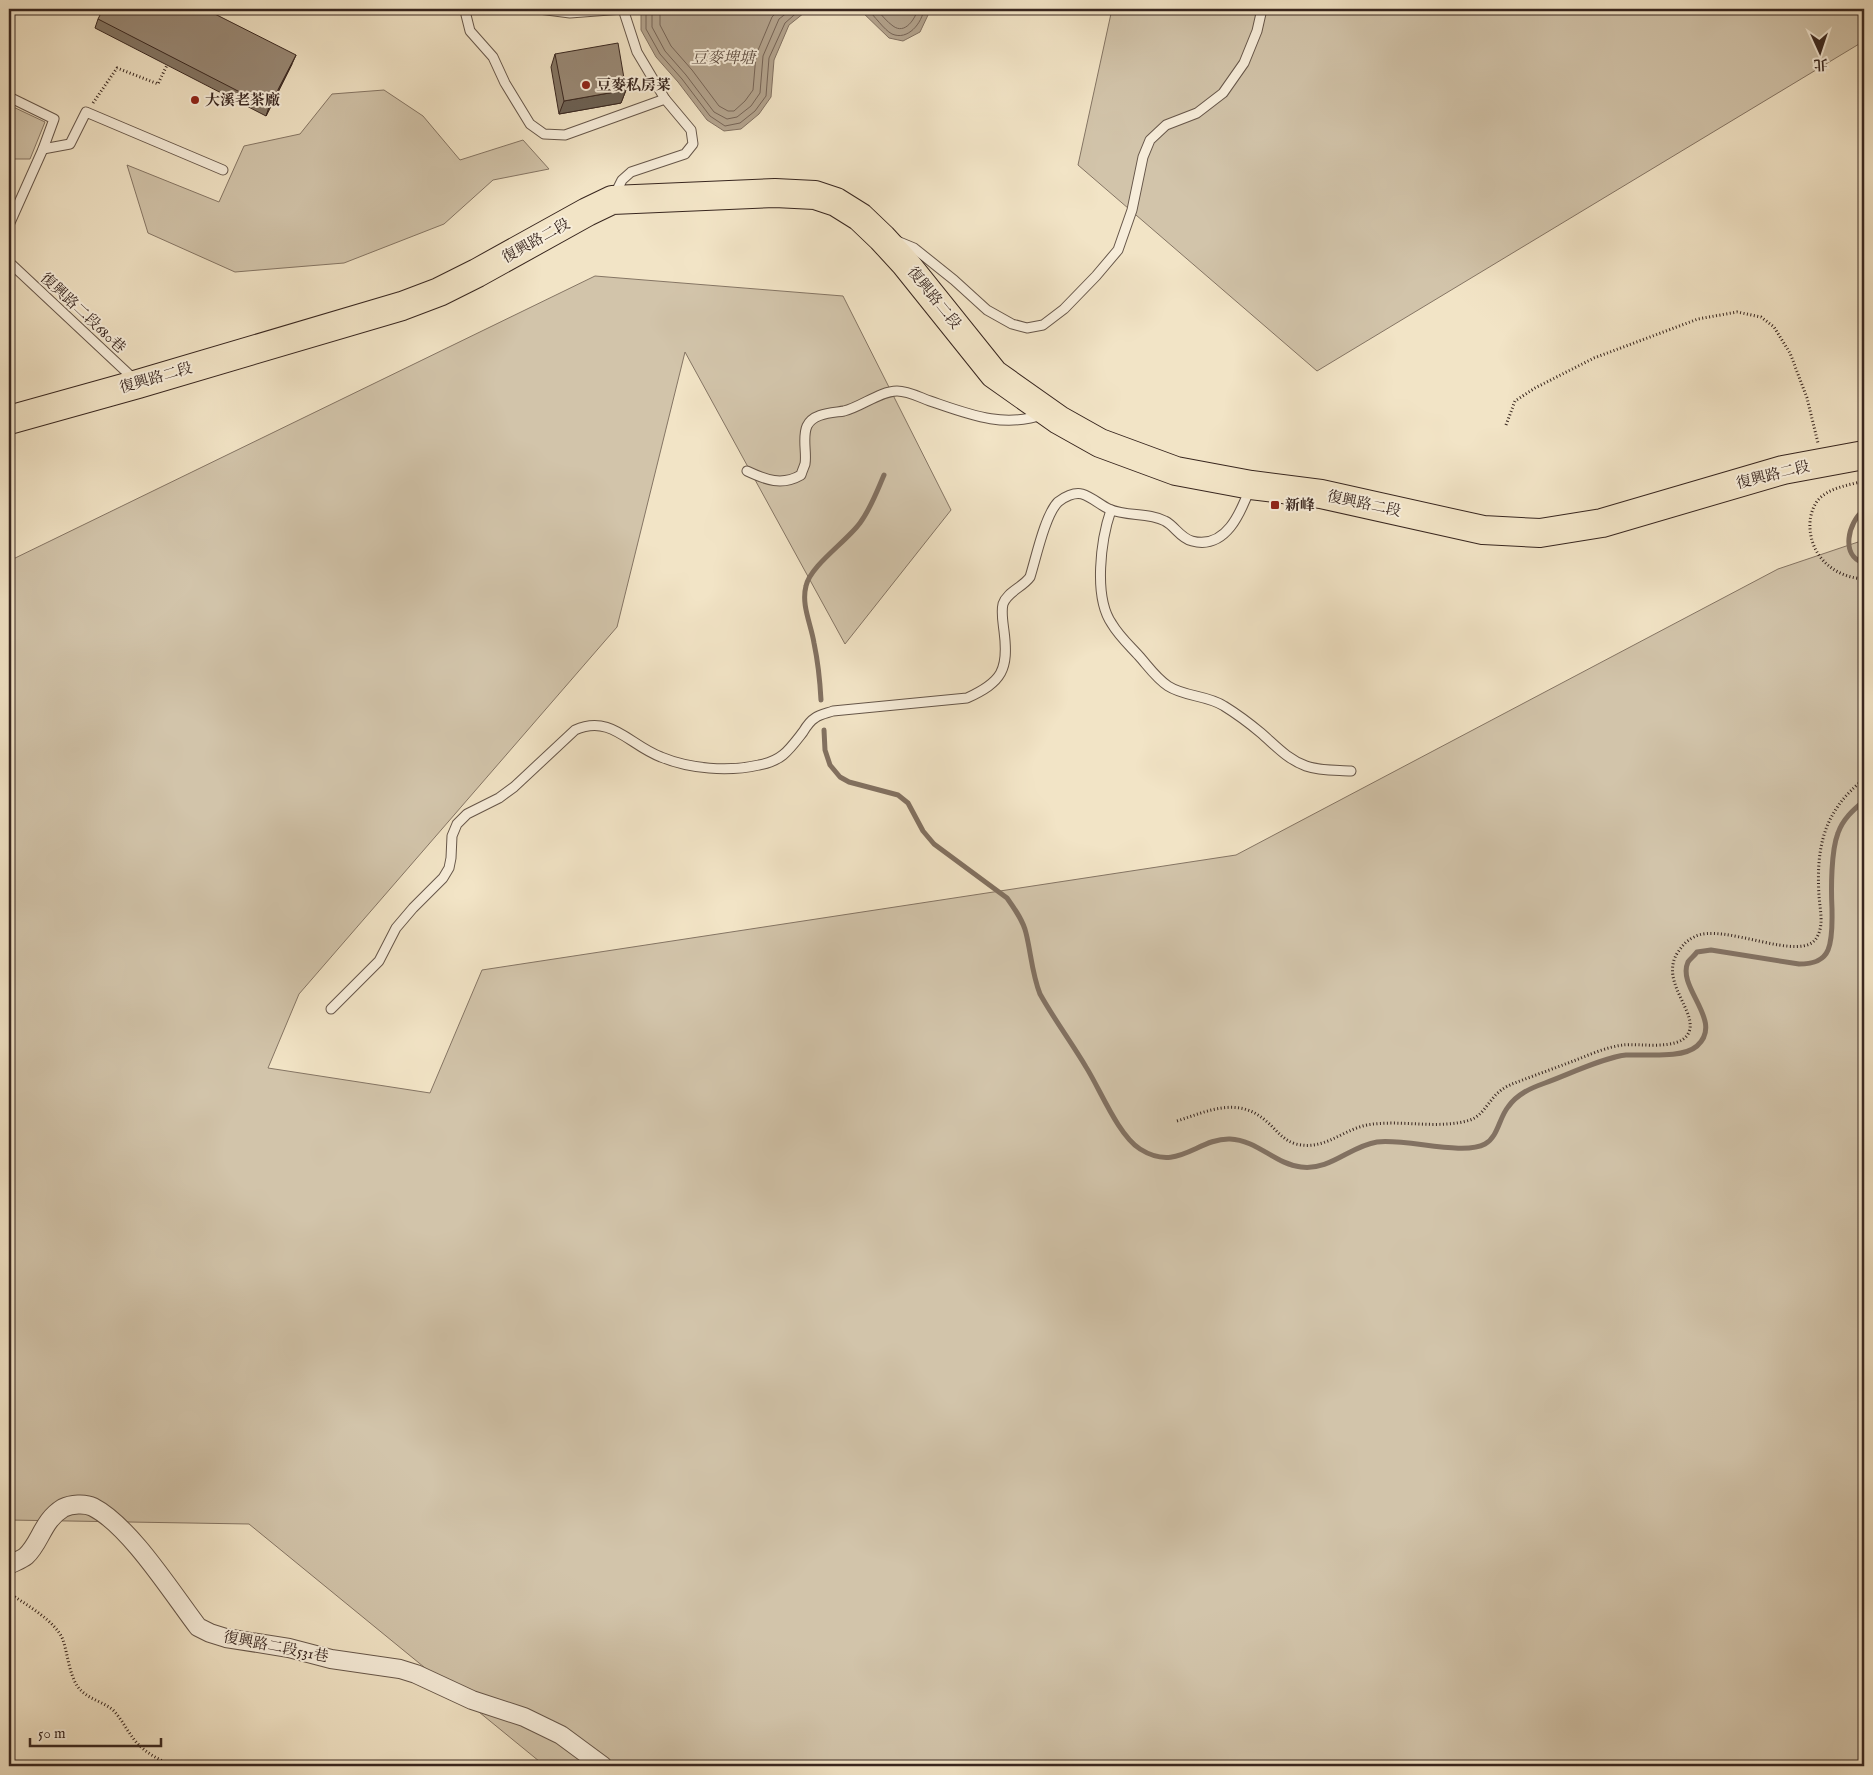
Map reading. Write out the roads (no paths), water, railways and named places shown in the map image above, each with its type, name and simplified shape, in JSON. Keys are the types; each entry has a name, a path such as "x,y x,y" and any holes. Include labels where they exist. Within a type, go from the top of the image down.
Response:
{"main road":[{"name":"復興路二段","path":"9,420 402,306 439,292 485,269 612,200 775,193 815,195 836,202 860,217 905,263 994,374 1049,412 1100,443 1176,471 1251,485 1321,494 1483,530 1540,533 1602,523 1783,470 1864,455"}],"street":[{"name":"復興路二段531巷","path":"9,1565 26,1556 48,1521 64,1508 78,1504 91,1506 104,1514 134,1542 198,1627 226,1638 289,1648 331,1659 400,1669 416,1674 472,1700 524,1718 561,1734 603,1766"}],"lane":[{"path":"467,9 466,15 470,31 493,57 505,83 530,124 544,134 564,135 665,99"},
{"path":"538,9 570,12 623,9 637,52 665,99 691,130 693,144 685,154 631,172 622,180 612,200"},
{"path":"882,238 901,242 914,248 954,280 987,310 1012,324 1027,328 1043,325 1064,309 1118,250 1132,210 1143,158 1150,140 1166,125 1197,113 1223,93 1244,63 1257,31 1262,9"},
{"path":"9,96 54,119 43,149 9,225"},
{"path":"43,149 70,144 88,112 222,170"},
{"name":"復興路二段680巷","path":"9,262 138,384"},
{"path":"747,472 774,482 792,480 801,475 805,464 806,427 812,420 823,414 850,409 896,391 908,393 957,410 1009,422 1029,420 1049,412"},
{"path":"331,1009 379,961 396,928 443,878 449,868 452,836 457,824 467,814 498,798 514,787 575,730 586,725 599,724 613,728 632,742 661,757 692,766 723,769 758,766 778,760 816,717 833,711 967,698 995,682 1004,667 1007,651 1003,606 1006,598 1025,584 1030,577 1050,514 1058,502 1071,494 1082,494 1111,510 1163,520 1172,525 1181,535 1192,541 1208,541 1222,535 1234,524 1241,513 1251,485"},
{"path":"1111,510 1102,550 1104,604 1111,623 1156,676 1168,686 1222,704 1246,721 1291,760 1308,767 1351,771"}],"water":[{"name":"豆麥埤塘","path":"641,9 809,9 789,25 774,60 771,97 759,114 741,129 724,131 707,120 656,57 641,30"},
{"path":"859,9 930,9 920,32 903,41 889,38"}],"waterway":[{"path":"821,700 817,657 805,600 806,586 814,570 860,523 871,505 884,475"},
{"path":"1864,510 1854,522 1849,538 1849,546 1852,553 1856,559 1864,563"},
{"path":"824,730 825,750 830,765 840,777 849,782 898,795 908,803 923,831 934,844 1007,898 1025,928 1035,979 1040,994 1086,1067 1117,1123 1132,1142 1140,1149 1153,1155 1165,1157 1187,1153 1218,1140 1240,1140 1283,1162 1301,1167 1311,1167 1331,1162 1367,1144 1377,1142 1403,1142 1449,1148 1475,1147 1485,1144 1493,1137 1505,1111 1512,1102 1535,1087 1617,1056 1682,1053 1697,1046 1704,1036 1706,1026 1688,983 1686,972 1688,962 1697,952 1711,950 1799,964 1812,963 1820,960 1826,954 1830,945 1832,924 1832,870 1836,841 1840,828 1846,819 1864,801"}],"place":[{"name":"豆麥私房菜","path":"586,85"},
{"name":"大溪老茶廠","path":"195,100"},
{"name":"新峰","path":"1275,505"}]}
